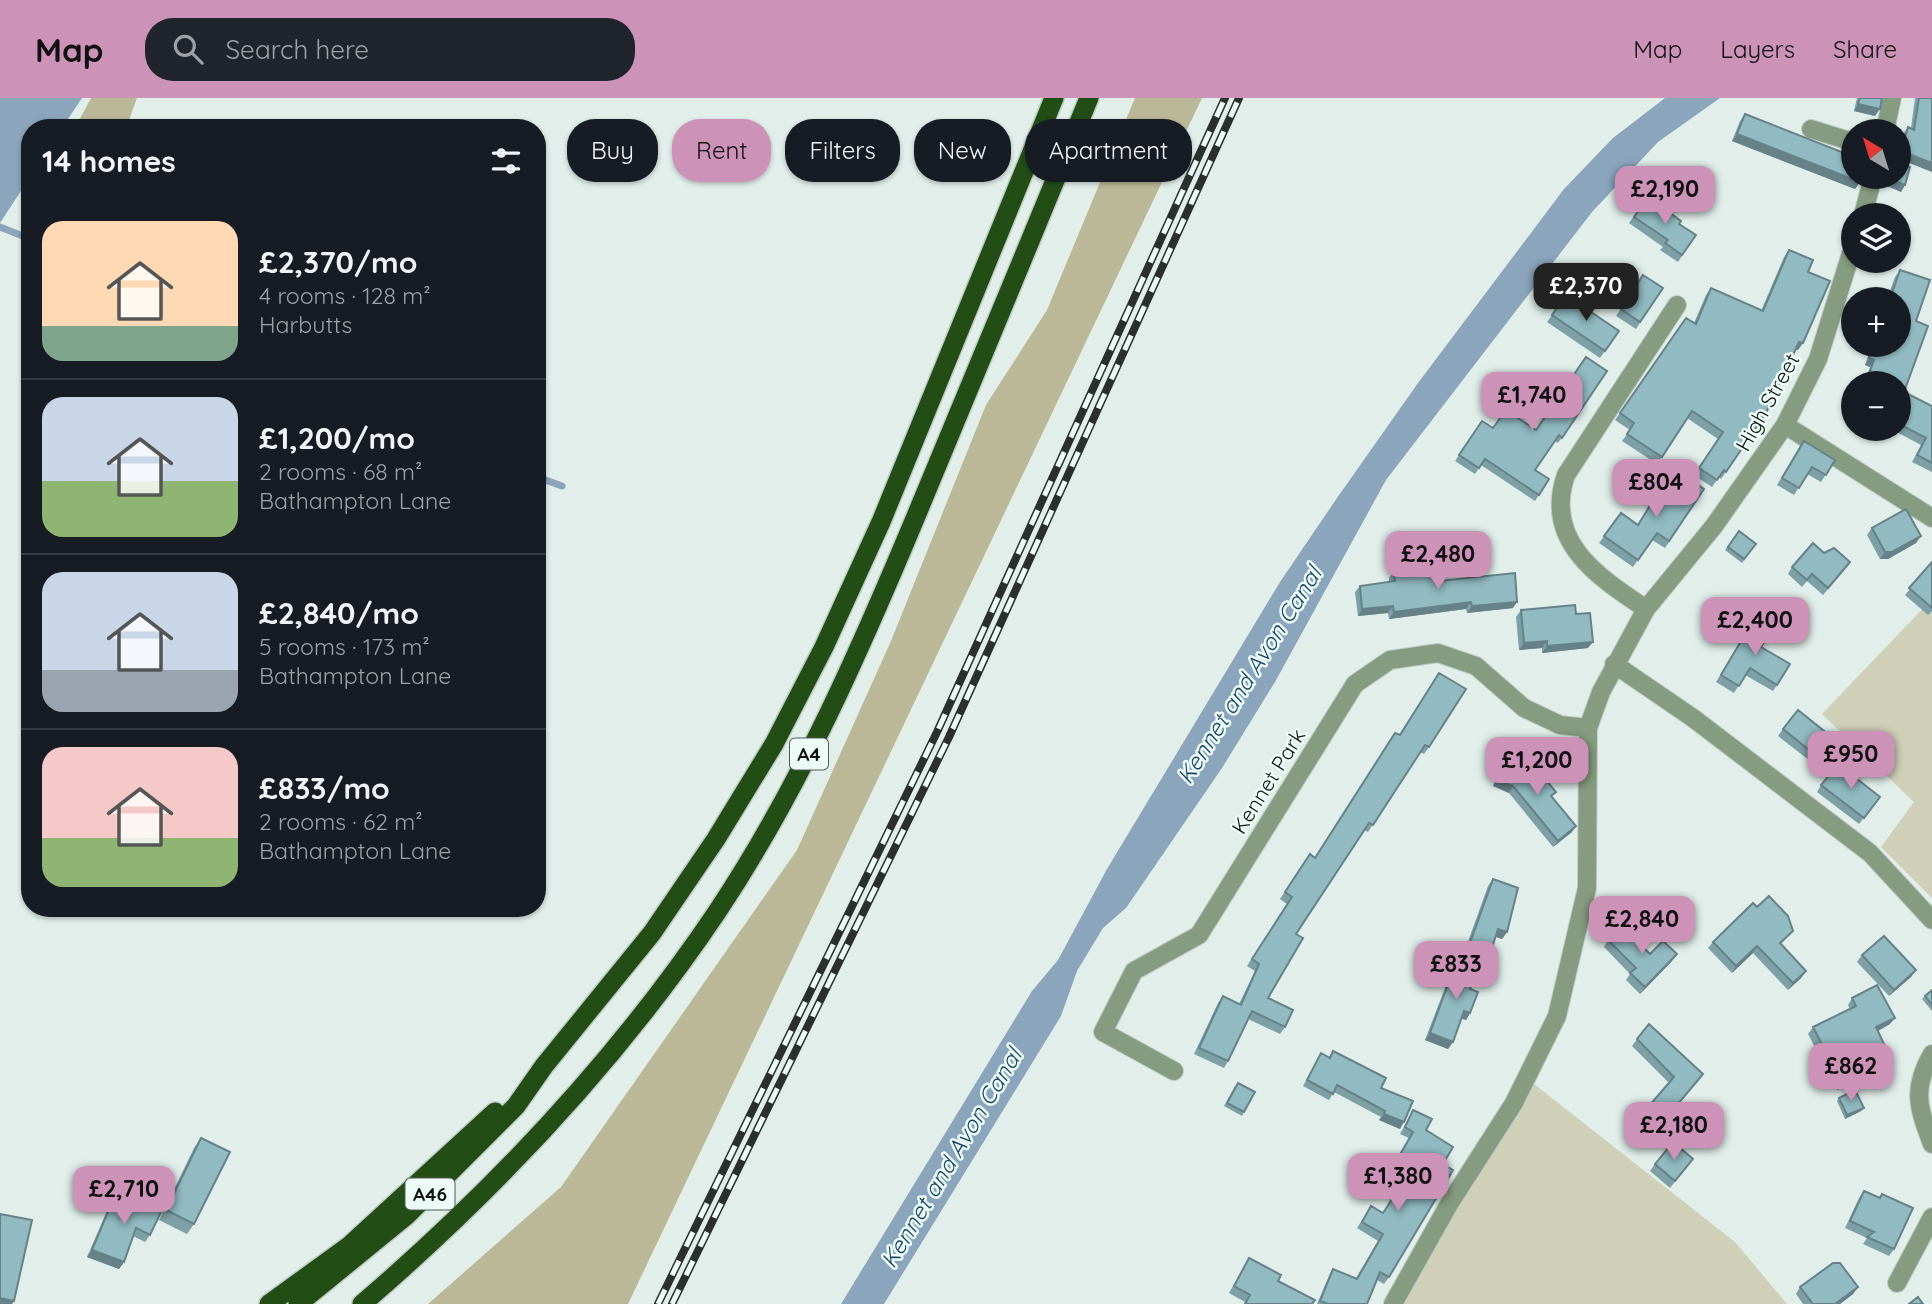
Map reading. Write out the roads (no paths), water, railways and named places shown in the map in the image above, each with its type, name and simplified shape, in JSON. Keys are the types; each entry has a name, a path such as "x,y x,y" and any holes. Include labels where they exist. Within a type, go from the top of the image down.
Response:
{"highway":[{"name":"A4","path":"544,1066 652,933 774,744 824,647 881,522 1054,98"},
{"name":"A4","path":"362,1304 521,1156 569,1103 617,1047 700,935 752,856 808,757 857,657 1089,98"},
{"path":"269,1304 349,1246 544,1066"},
{"name":"A46","path":"298,1304 407,1216 467,1159 516,1106 544,1066"}],"street":[{"path":"1888,119 1892,98"},
{"path":"1811,129 1841,138"},
{"name":"High Street","path":"1588,728 1614,664 1646,609 1714,526 1785,425 1818,359 1845,273"},
{"path":"1646,609 1605,582 1578,554 1560,520 1559,495 1566,475 1677,305"},
{"path":"1785,425 1932,518"},
{"name":"Kennet Park","path":"1174,1072 1102,1032 1134,971 1199,934 1354,684 1391,660 1438,653 1476,666 1524,708 1560,725 1588,728"},
{"path":"1614,664 1693,718 1870,853 1932,920"},
{"path":"1393,1304 1448,1206 1514,1103 1557,1016 1587,888 1588,728"},
{"path":"1932,1054 1919,1077 1920,1112 1932,1144"},
{"path":"1897,1283 1932,1217"}],"water":[{"path":"0,98 82,98 68,119 21,119 21,191 0,223"},
{"name":"Kennet and Avon Canal","path":"1665,98 1720,98 1658,142 1592,212 1386,480 1275,682 1222,768 1126,908 1103,928 1077,971 1061,1016 884,1304 841,1304 1032,991 1058,960 1107,869 1280,582 1337,498 1418,383 1564,189 1613,138"}],"waterway":[{"path":"0,227 21,235"},
{"path":"546,480 562,486"}],"railway":[{"path":"658,1304 937,732 1225,98"},
{"path":"672,1304 949,737 1239,98"}]}
